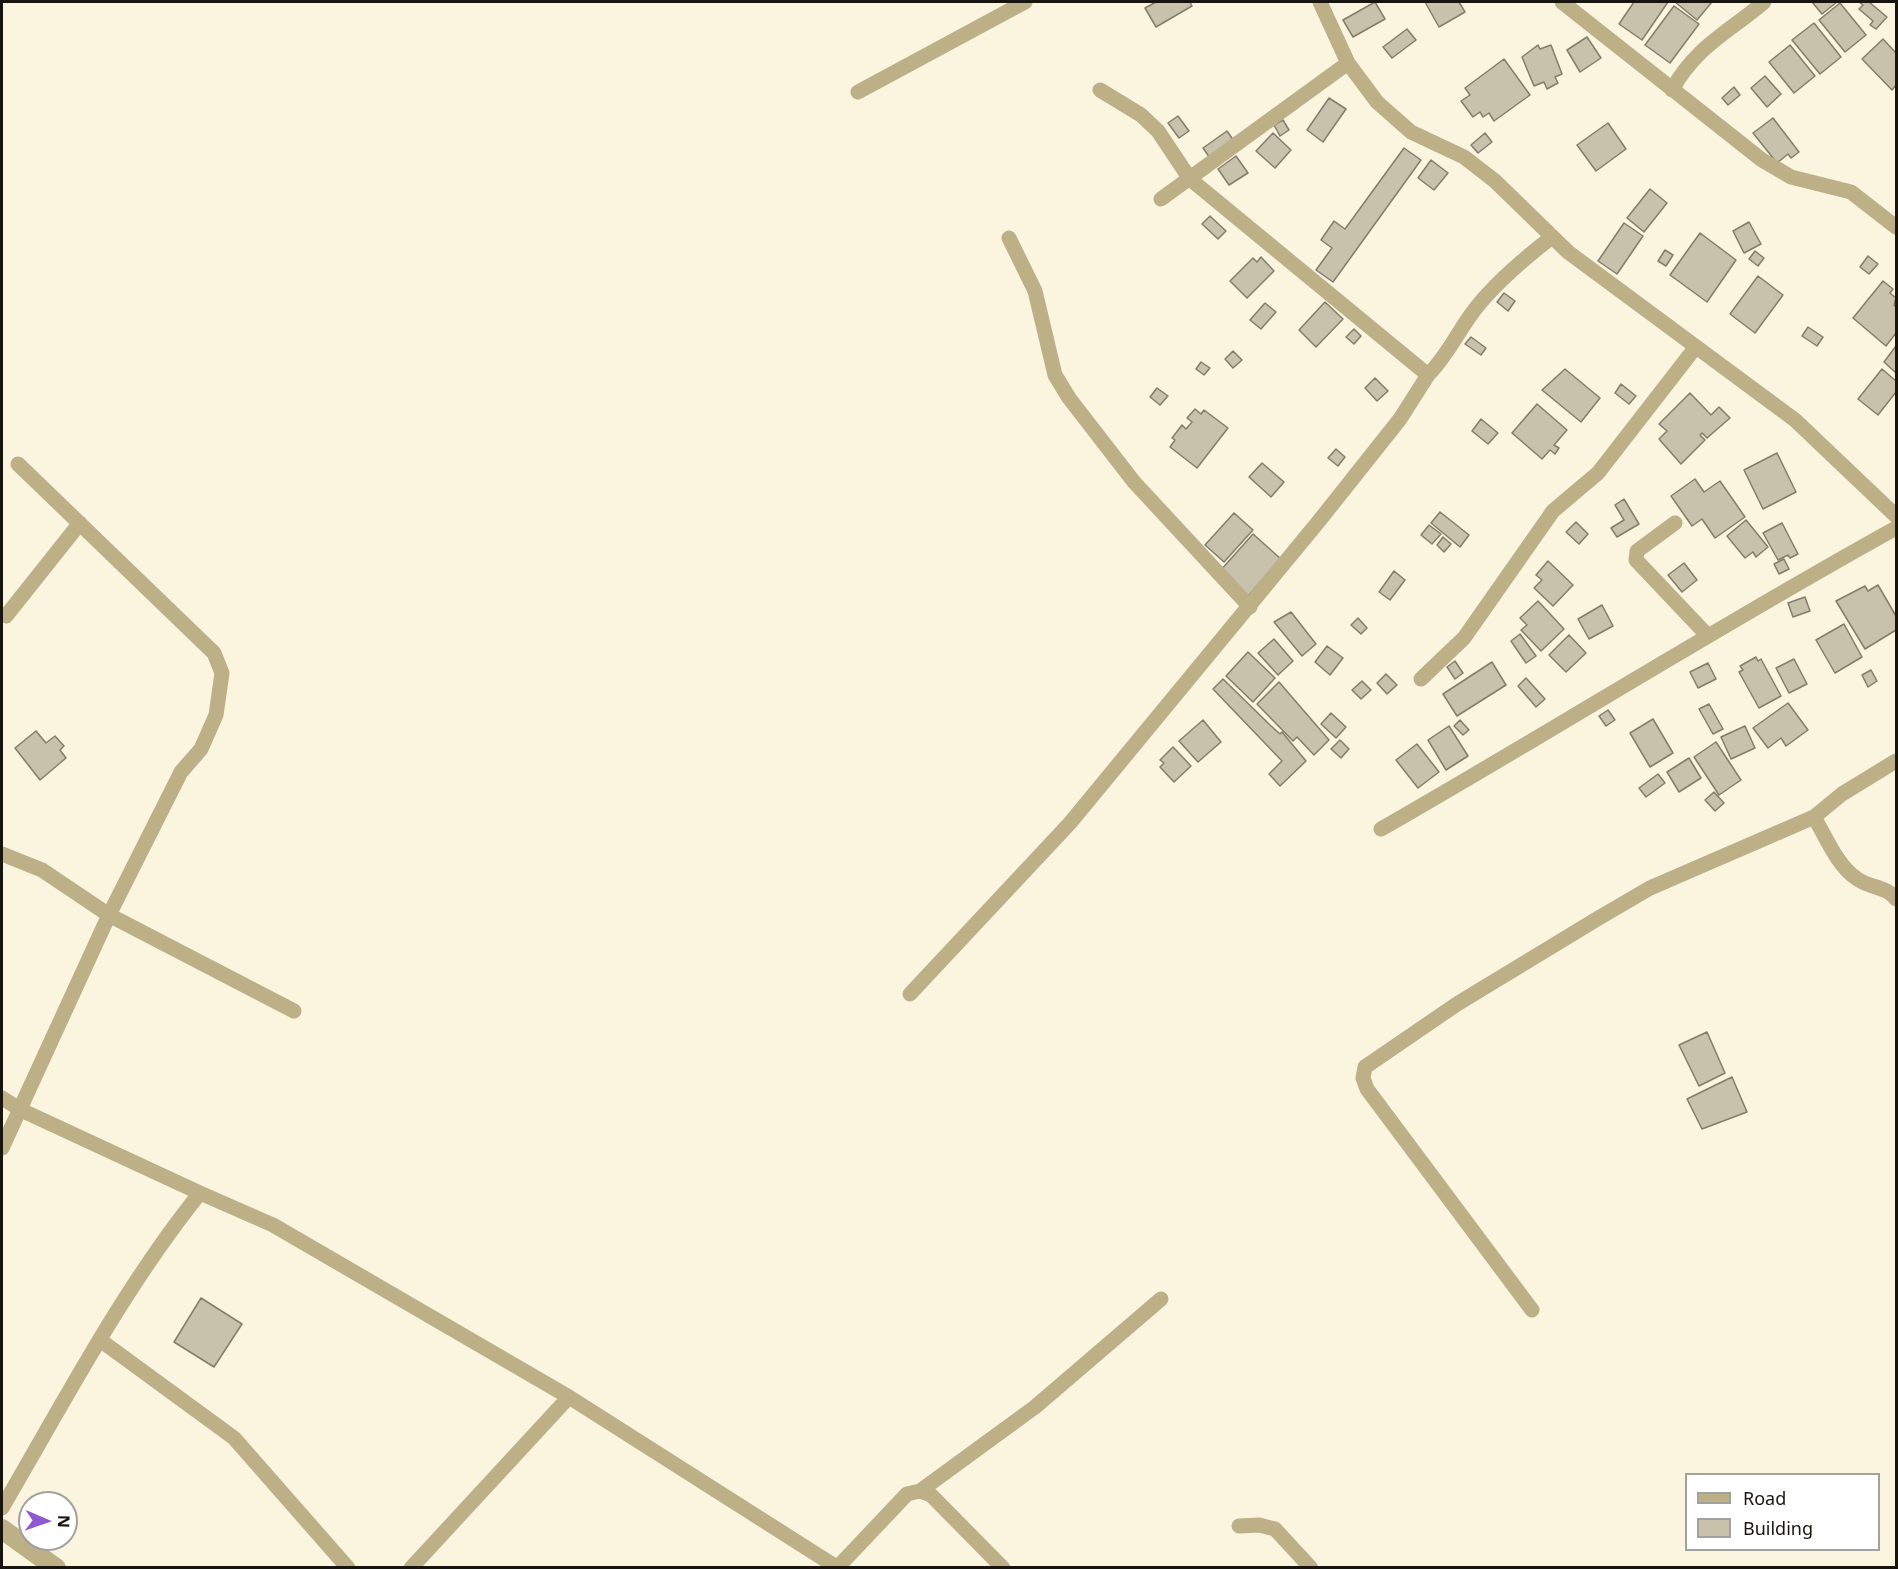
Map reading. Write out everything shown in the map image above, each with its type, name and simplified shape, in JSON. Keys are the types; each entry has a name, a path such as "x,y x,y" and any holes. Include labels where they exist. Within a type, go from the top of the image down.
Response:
{"street":[{"path":"858,92 1025,2"},
{"path":"1320,2 1348,63 1377,102 1411,132 1464,157 1495,181 1552,237 1629,300 1795,420 1896,516"},
{"path":"1562,2 1762,160 1791,177 1851,192 1896,227"},
{"path":"1672,90 1680,75 1700,50 1764,2"},
{"path":"1161,199 1348,63"},
{"path":"1100,90 1141,115 1158,131 1190,179 1428,375"},
{"path":"1009,237 1035,291 1056,375 1069,398 1134,482 1250,607"},
{"path":"910,994 1070,823 1250,607 1400,419 1428,375 1446,356 1479,303 1520,262 1552,237"},
{"path":"1421,679 1464,638 1552,511 1598,473 1695,348"},
{"path":"2,1148 109,915 181,772 201,750 216,715 222,673 214,653 18,464"},
{"path":"6,616 80,523"},
{"path":"1675,523 1637,551 1636,560 1708,636"},
{"path":"1381,830 1786,589 1896,528"},
{"path":"1532,1310 1367,1089 1363,1078 1365,1067 1457,1004 1650,888 1814,817 1842,794 1896,761"},
{"path":"1814,817 1846,871 1858,880 1882,889 1896,899"},
{"path":"2,854 42,870 109,915 294,1011"},
{"path":"2,1098 21,1110 273,1225 569,1396 837,1567 908,1494 920,1491 1035,1407 1161,1299"},
{"path":"2,1508 100,1340 169,1231 200,1193"},
{"path":"100,1340 234,1438 348,1568"},
{"path":"411,1568 569,1396"},
{"path":"920,1491 931,1495 1003,1568"},
{"path":"1239,1526 1259,1525 1275,1528 1311,1568"},
{"path":"2,1529 56,1568"}],"building":[{"path":"1156,2 1190,2 1192,6 1156,27 1145,8"},
{"path":"1375,2 1385,19 1353,37 1343,20"},
{"path":"1425,2 1459,2 1465,12 1439,27"},
{"path":"1634,2 1668,2 1642,40 1619,24"},
{"path":"1675,2 1712,2 1697,20"},
{"path":"1812,2 1837,2 1822,14"},
{"path":"1859,2 1869,2 1887,17 1876,29 1870,25 1873,21 1859,9 1863,5"},
{"path":"1840,3 1866,35 1845,52 1819,20"},
{"path":"1674,6 1699,24 1670,63 1645,45"},
{"path":"1814,23 1841,57 1820,74 1792,40"},
{"path":"1407,29 1416,40 1392,58 1383,47"},
{"path":"1587,37 1601,58 1580,72 1567,50"},
{"path":"1883,39 1896,53 1896,85 1892,90 1862,59"},
{"path":"1538,45 1540,49 1551,45 1562,74 1555,77 1558,83 1547,89 1544,82 1534,86 1522,57"},
{"path":"1790,45 1815,76 1794,93 1769,62"},
{"path":"1504,59 1530,95 1494,121 1489,113 1483,117 1480,112 1473,117 1461,101 1470,95 1465,88"},
{"path":"1765,76 1781,94 1767,107 1751,88"},
{"path":"1734,87 1740,95 1728,105 1722,98"},
{"path":"1329,98 1346,109 1323,142 1307,130"},
{"path":"1178,116 1189,131 1179,138 1168,123"},
{"path":"1773,118 1799,152 1791,158 1788,154 1777,163 1753,133"},
{"path":"1283,120 1289,130 1280,136 1274,125"},
{"path":"1608,123 1626,149 1596,171 1577,145"},
{"path":"1227,131 1234,141 1210,158 1203,148"},
{"path":"1273,133 1291,150 1275,168 1256,151"},
{"path":"1485,133 1492,142 1478,153 1471,145"},
{"path":"1404,148 1421,160 1333,282 1316,270 1332,248 1321,240 1334,221 1345,229"},
{"path":"1236,156 1248,173 1229,185 1218,169"},
{"path":"1431,160 1448,173 1434,190 1418,178"},
{"path":"1650,189 1667,203 1644,232 1627,218"},
{"path":"1210,216 1226,231 1218,239 1202,224"},
{"path":"1749,222 1761,244 1744,253 1733,231"},
{"path":"1624,223 1643,236 1617,274 1598,261"},
{"path":"1700,233 1736,260 1707,302 1670,275"},
{"path":"1665,250 1673,255 1666,266 1658,261"},
{"path":"1755,251 1764,258 1758,266 1749,259"},
{"path":"1868,256 1878,264 1869,274 1860,267"},
{"path":"1261,257 1274,271 1247,298 1230,281 1253,258 1257,262"},
{"path":"1758,276 1783,295 1755,333 1730,314"},
{"path":"1883,281 1893,289 1890,293 1896,298 1894,305 1896,307 1896,333 1886,346 1853,318"},
{"path":"1504,293 1515,301 1508,311 1497,302"},
{"path":"1325,302 1343,319 1316,347 1299,330"},
{"path":"1265,303 1276,312 1261,329 1250,320"},
{"path":"1808,327 1823,337 1817,346 1802,336"},
{"path":"1354,329 1361,336 1354,344 1346,337"},
{"path":"1471,337 1486,348 1481,355 1465,344"},
{"path":"1896,346 1896,373 1884,362"},
{"path":"1233,351 1242,360 1233,368 1225,359"},
{"path":"1201,362 1210,368 1204,375 1196,369"},
{"path":"1565,369 1600,398 1581,422 1542,390"},
{"path":"1882,369 1896,381 1896,392 1878,415 1858,399"},
{"path":"1375,378 1388,391 1377,401 1365,388"},
{"path":"1621,384 1636,396 1629,404 1615,393"},
{"path":"1157,388 1168,396 1160,405 1150,397"},
{"path":"1690,393 1711,415 1719,407 1730,418 1707,438 1702,433 1700,435 1705,440 1681,464 1659,439 1667,431 1659,424"},
{"path":"1537,404 1567,430 1554,445 1559,448 1555,454 1550,450 1542,459 1512,433"},
{"path":"1195,409 1201,414 1204,410 1228,428 1197,468 1170,447 1175,440 1172,438 1182,425 1186,429 1192,422 1187,418"},
{"path":"1481,419 1498,433 1488,444 1472,431"},
{"path":"1336,449 1345,457 1338,466 1328,458"},
{"path":"1777,453 1796,492 1763,509 1744,470"},
{"path":"1262,463 1284,482 1271,497 1249,477"},
{"path":"1695,479 1704,492 1720,481 1745,517 1715,538 1702,519 1692,526 1671,496"},
{"path":"1624,499 1639,524 1617,537 1611,528 1624,520 1615,505"},
{"path":"1440,512 1469,535 1460,547 1431,523"},
{"path":"1234,513 1253,530 1224,562 1205,545"},
{"path":"1746,520 1768,547 1756,557 1753,552 1745,558 1727,536"},
{"path":"1576,522 1588,534 1579,544 1566,532"},
{"path":"1782,523 1798,554 1790,558 1788,555 1778,560 1763,533"},
{"path":"1429,525 1441,534 1432,544 1421,535"},
{"path":"1253,534 1281,559 1248,596 1220,571"},
{"path":"1443,537 1451,544 1444,552 1437,545"},
{"path":"1784,559 1789,569 1779,574 1774,564"},
{"path":"1548,561 1573,585 1553,606 1534,588 1542,580 1536,575"},
{"path":"1684,563 1697,580 1682,592 1668,575"},
{"path":"1394,571 1405,580 1390,600 1379,592"},
{"path":"1878,585 1896,616 1896,630 1865,649 1836,601 1865,586 1868,591"},
{"path":"1805,597 1810,611 1793,617 1788,603"},
{"path":"1538,601 1564,629 1541,651 1521,630 1527,625 1520,618"},
{"path":"1602,605 1613,626 1589,639 1578,619"},
{"path":"1291,612 1316,644 1302,656 1274,622"},
{"path":"1358,618 1367,628 1361,634 1351,625"},
{"path":"1844,624 1862,657 1835,673 1816,640"},
{"path":"1520,634 1536,656 1526,663 1511,641"},
{"path":"1569,635 1586,653 1566,672 1549,655"},
{"path":"1274,639 1293,661 1278,675 1258,653"},
{"path":"1327,646 1343,658 1330,675 1315,662"},
{"path":"1248,652 1275,678 1253,702 1226,676"},
{"path":"1756,657 1758,661 1761,659 1781,696 1759,708 1739,672 1743,670 1740,666"},
{"path":"1794,659 1807,684 1789,693 1776,668"},
{"path":"1455,661 1463,673 1455,679 1447,667"},
{"path":"1492,662 1506,685 1457,716 1443,694"},
{"path":"1708,663 1716,679 1698,688 1690,672"},
{"path":"1871,670 1877,681 1868,687 1862,675"},
{"path":"1386,674 1397,685 1387,694 1377,683"},
{"path":"1526,678 1545,699 1536,707 1518,686"},
{"path":"1223,679 1280,734 1282,732 1306,761 1280,786 1269,774 1282,761 1213,689"},
{"path":"1362,681 1371,690 1361,699 1352,690"},
{"path":"1279,682 1329,740 1314,755 1297,737 1293,741 1257,704"},
{"path":"1788,703 1808,730 1786,746 1781,738 1768,748 1753,728"},
{"path":"1709,704 1723,729 1713,734 1699,709"},
{"path":"1608,710 1615,720 1606,726 1599,716"},
{"path":"1331,713 1346,727 1336,738 1321,724"},
{"path":"1653,719 1673,753 1650,767 1630,733"},
{"path":"1203,720 1221,742 1198,762 1179,741"},
{"path":"1460,720 1469,730 1463,735 1454,726"},
{"path":"1449,726 1468,756 1446,770 1428,740"},
{"path":"1745,726 1755,748 1731,759 1721,737"},
{"path":"36,731 46,743 55,736 64,746 60,750 66,758 40,780 15,748"},
{"path":"1340,740 1349,749 1341,758 1331,749"},
{"path":"1716,742 1741,780 1719,795 1694,757"},
{"path":"1417,744 1439,772 1418,788 1396,760"},
{"path":"1173,747 1191,766 1174,782 1160,767 1164,763 1160,760"},
{"path":"1689,758 1701,778 1679,792 1667,772"},
{"path":"1658,774 1665,783 1646,797 1639,788"},
{"path":"1714,792 1724,803 1715,811 1705,800"},
{"path":"1707,1032 1725,1073 1699,1086 1679,1045"},
{"path":"1732,1077 1747,1112 1702,1129 1687,1099"},
{"path":"201,1298 242,1324 214,1367 174,1342"}]}
